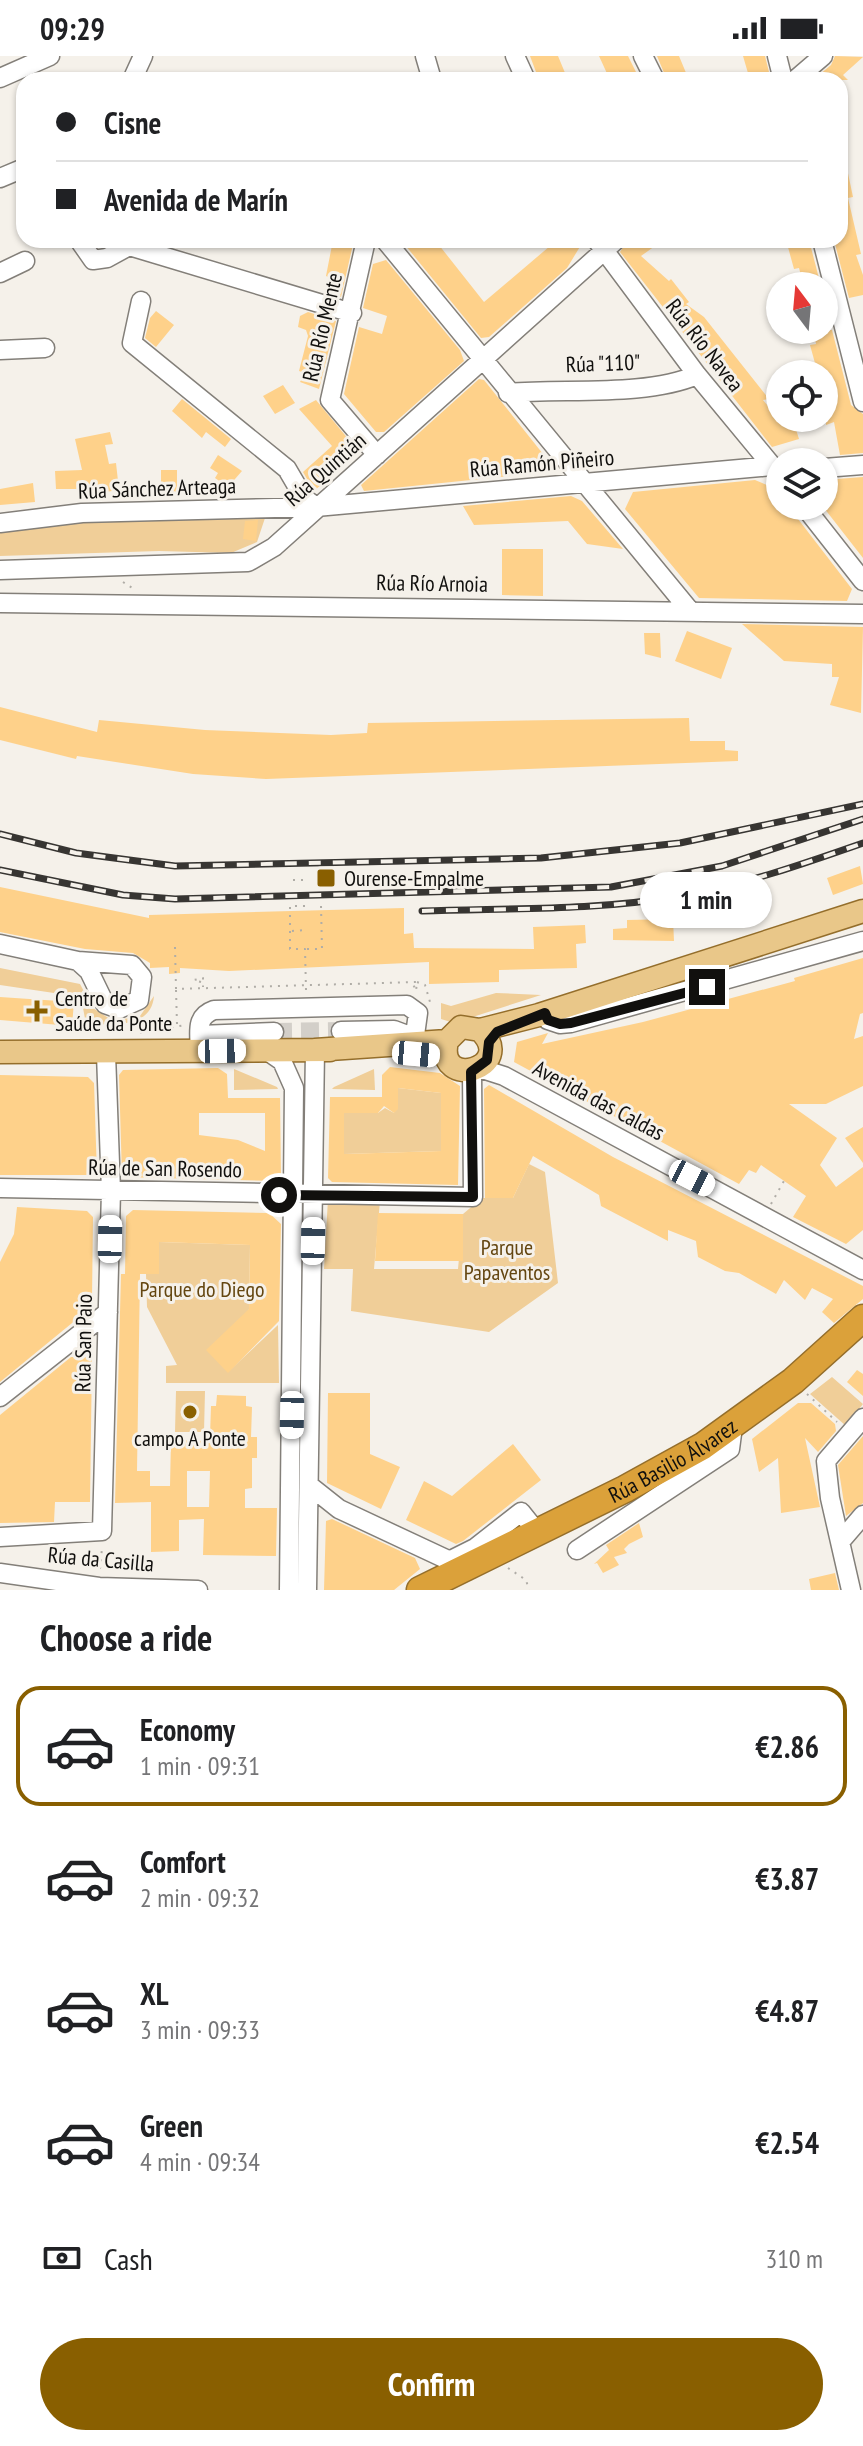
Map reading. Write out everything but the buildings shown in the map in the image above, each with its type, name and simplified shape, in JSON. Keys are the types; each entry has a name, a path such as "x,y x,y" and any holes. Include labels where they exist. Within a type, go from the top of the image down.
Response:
{"highway":[{"name":"Rúa Basilio Álvarez","path":"420,1590 455,1566 537,1532 670,1465 733,1426 793,1381 863,1318"},
{"name":"Rúa Basilio Álvarez","path":"441,1590 455,1566"}],"main road":[{"path":"447,1049 461,1027 484,1036 540,1014 592,1007 725,956 863,911"},
{"path":"315,1050 421,1040 447,1049 457,1068 476,1069 489,1057 484,1036"},
{"path":"0,1052 106,1054 200,1043 270,1041 315,1050 447,1049"}],"street":[{"path":"0,78 28,61 50,56"},
{"path":"804,72 823,56"},
{"path":"85,248 93,260 107,258 125,248"},
{"path":"136,248 352,313"},
{"name":"Rúa Río Mente","path":"364,248 330,400 377,455"},
{"path":"391,248 691,612"},
{"name":"Rúa Quintián","path":"0,570 248,562 274,547 483,361 601,248"},
{"name":"Rúa Río Navea","path":"608,248 697,375 766,458"},
{"path":"824,248 863,402"},
{"path":"0,273 25,261"},
{"path":"141,301 132,343 287,469 304,498 316,507"},
{"path":"0,350 45,348"},
{"name":"Rúa \"110\"","path":"508,393 631,388 679,383 697,375"},
{"path":"838,467 863,465"},
{"name":"Rúa Ramón Piñeiro","path":"316,507 582,482 766,473"},
{"name":"Rúa Sánchez Arteaga","path":"0,523 82,513 316,507"},
{"path":"815,520 863,581"},
{"name":"Rúa Río Arnoia","path":"0,603 863,614"},
{"path":"592,1007 735,979 863,941"},
{"path":"0,944 78,961"},
{"path":"725,956 735,979"},
{"path":"200,1043 203,1015 214,1010 407,1005 418,1013 414,1031 421,1040"},
{"path":"341,1031 394,1030 421,1040"},
{"path":"270,1041 294,1088 289,1590"},
{"path":"307,1590 315,1050"},
{"name":"Rúa San Paio","path":"0,1537 102,1531 111,1191 106,1054"},
{"name":"Rúa de San Rosendo","path":"0,1188 473,1197 476,1069"},
{"name":"Avenida das Caldas","path":"476,1069 504,1076 863,1270"},
{"path":"0,1397 108,1312"},
{"path":"851,1590 826,1461 856,1440 863,1418"},
{"path":"577,1550 730,1449 733,1426"},
{"path":"310,1486 339,1509 455,1566"},
{"path":"840,1542 863,1515"},
{"name":"Rúa da Casilla","path":"0,1573 99,1587 198,1590"}],"path":[{"path":"293,880 306,880"},
{"path":"306,906 290,906 290,949 322,949 321,906 317,906"},
{"path":"290,931 307,930"},
{"path":"175,947 177,1025"},
{"path":"305,949 306,997"},
{"path":"201,982 194,980 203,978 203,988"},
{"path":"176,989 417,982 416,991 413,984"},
{"path":"770,1204 784,1181"},
{"path":"793,1381 856,1440"},
{"path":"99,1587 102,1543"},
{"path":"500,1564 526,1580 529,1590"}],"green space":[{"path":"241,513 265,518 257,542 231,553 159,551 0,556 0,528 115,516"},
{"path":"0,968 80,984 93,1008 113,1021 140,1016 154,996 146,1015 138,1020 118,1024 86,1024 81,997 0,985"},
{"path":"496,993 541,995 454,1023 441,1019 441,1003 451,1006"},
{"path":"234,1069 277,1087 278,1089 234,1090"},
{"path":"374,1069 375,1090 332,1089 334,1087"},
{"path":"398,1088 441,1093 441,1151 344,1154 341,1113 378,1113 385,1108 394,1113"},
{"name":"Parque Papaventos","path":"529,1164 545,1172 558,1283 489,1332 351,1311 353,1269 324,1269 328,1199 380,1201 374,1269 458,1269 463,1214 482,1198 513,1198"},
{"name":"Parque do Diego","path":"159,1242 250,1245 249,1309 228,1372 278,1325 279,1383 166,1383 166,1366 177,1365 147,1307 146,1274 159,1274"},
{"path":"832,1377 863,1404 846,1426 810,1394"},
{"name":"campo A Ponte","path":"176,1391 205,1391 204,1432 175,1432"}],"tunnel":[{"path":"274,1032 341,1031"}],"railway":[{"path":"0,834 76,853 175,866 541,858 680,843 863,804"},
{"path":"0,870 123,895 175,899 611,887 722,866 863,819"},
{"path":"422,911 584,907 648,901 750,880 863,843"}],"place":[{"name":"Ourense-Empalme","path":"326,878"},
{"name":"Centro de Saúde da Ponte","path":"37,1011"},
{"name":"campo A Ponte","path":"190,1412"}],"route":[{"path":"279,1195 473,1197 471,1072 489,1057 489,1042 497,1032 545,1013 548,1020 560,1024 571,1023 707,987"}]}
